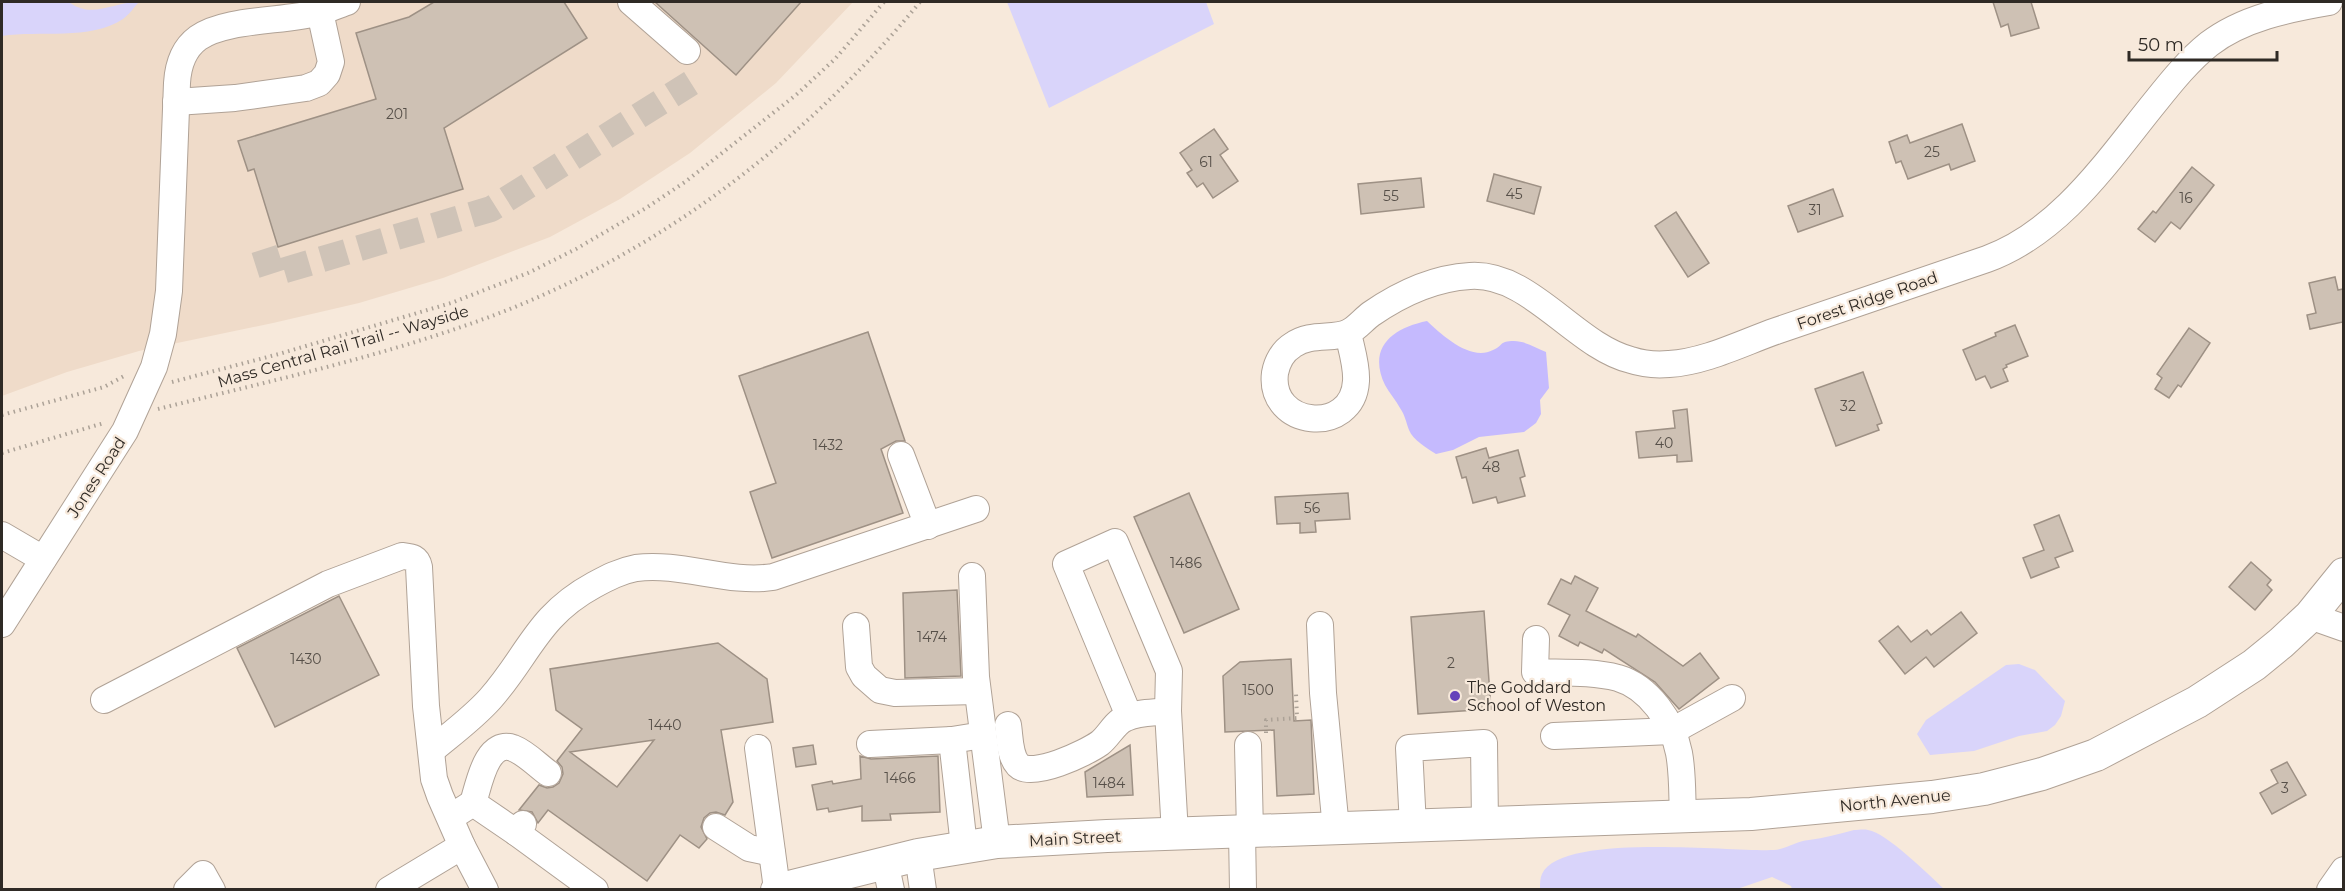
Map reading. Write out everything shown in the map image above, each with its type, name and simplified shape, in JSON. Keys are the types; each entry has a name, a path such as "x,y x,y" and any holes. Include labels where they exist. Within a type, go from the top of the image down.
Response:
{"main road":[{"name":"North Avenue","path":"1378,828 1683,818 1777,812 1932,797 1984,789 2042,774 2096,755 2197,702 2269,654 2310,616 2343,574"},
{"name":"Main Street","path":"777,889 888,876 918,855 997,842 1378,828"}],"street":[{"name":"Jones Road","path":"2,624 133,416 154,367 166,318 169,291 176,102 180,64 190,46 198,38 229,27 320,12 346,2"},
{"path":"631,2 687,51"},
{"name":"Forest Ridge Road","path":"1348,333 1375,311 1422,287 1448,279 1482,276 1512,287 1599,346 1629,360 1670,364 1719,351 1987,259 2018,245 2047,225 2072,201 2183,69 2209,44 2251,21 2284,11 2329,2"},
{"path":"176,102 235,98 306,88 319,82 327,74 331,62 320,12"},
{"path":"901,455 928,526"},
{"path":"432,750 490,699 541,628 556,611 580,593 611,576 644,568 753,579 773,577 976,509"},
{"path":"2,535 43,559"},
{"path":"1129,716 1066,564 1115,542 1169,671 1168,711 1175,834"},
{"path":"104,700 328,584 402,556 413,557 419,567 416,700 432,750 436,787 462,846 485,890"},
{"path":"972,576 977,691 997,842"},
{"path":"2310,616 2343,628"},
{"path":"1320,625 1323,693 1336,829"},
{"path":"856,626 859,667 864,676 880,690 896,693 977,691"},
{"path":"1536,639 1535,672 1599,675 1630,683 1652,700 1672,731 1681,762 1683,818"},
{"path":"1554,736 1672,731 1732,698"},
{"path":"1008,725 1016,762 1023,768 1035,769 1057,764 1091,749 1129,716 1168,711"},
{"path":"870,744 952,740 983,735"},
{"path":"952,740 964,846"},
{"path":"1413,826 1409,748 1484,743 1485,824"},
{"path":"1243,890 1248,746"},
{"path":"450,818 473,803 489,759 498,749 504,747 515,749 548,773"},
{"path":"758,748 777,889"},
{"path":"473,803 520,829 595,890"},
{"path":"716,827 749,848 772,853"},
{"path":"389,890 462,846"},
{"path":"918,855 924,890"},
{"path":"2330,890 2343,870"},
{"path":"187,890 202,874 212,890"}],"path":[{"path":"170,383 299,349 451,303 528,273 576,249 685,182 796,95 835,59 884,2"},
{"name":"Mass Central Rail Trail -- Wayside","path":"2,453 61,434 344,362 444,332 519,304 596,269 672,224 763,158 820,109 920,2"},
{"path":"2,415 104,387 128,374 136,373"},
{"path":"1248,746 1266,745 1266,720 1297,718 1296,694"}],"shaded area":[{"path":"2,2 853,2 776,83 690,153 620,199 550,237 443,278 359,303 139,351 67,372 2,396"},
{"path":"2,2 69,2 78,7 95,10 139,2 123,19 95,30 64,34 2,36"},
{"path":"1007,2 1206,2 1214,24 1049,108"},
{"path":"1427,321 1466,350 1484,353 1503,343 1518,341 1546,352 1549,388 1540,400 1541,414 1536,423 1524,432 1479,437 1453,450 1436,454 1417,440 1411,434 1402,411 1385,385 1380,372 1379,360 1386,341 1394,334"},
{"path":"2019,664 2035,670 2065,701 2061,716 2055,725 2047,731 2019,736 1974,751 1930,755 1917,734 1926,720 2006,665"},
{"path":"1854,830 1868,830 1886,839 1944,889 1792,889 1791,886 1772,877 1740,888 1723,889 1540,888 1542,874 1556,861 1580,853 1612,848 1649,847 1774,850"}],"building":[{"path":"434,2 564,2 587,38 444,128 463,189 278,247 254,169 248,171 238,141 376,99 356,33 409,17"},
{"path":"655,2 801,2 736,75"},
{"path":"1993,2 2031,2 2039,28 2011,36 2008,24 2001,27"},
{"path":"1962,124 1975,161 1951,170 1949,164 1908,179 1901,161 1896,163 1889,142 1907,135 1910,143"},
{"path":"1214,129 1228,149 1220,155 1238,181 1213,198 1203,183 1197,187 1187,173 1192,170 1180,153"},
{"path":"2192,167 2214,185 2180,229 2171,222 2155,242 2138,229 2153,211 2156,213"},
{"path":"1494,174 1541,187 1534,214 1487,201"},
{"path":"1421,178 1424,207 1361,214 1358,184"},
{"path":"1833,189 1843,216 1798,232 1788,206"},
{"path":"1676,212 1709,263 1688,277 1655,226"},
{"path":"2335,277 2338,290 2343,289 2343,322 2310,329 2307,315 2316,313 2309,283"},
{"path":"2015,325 2028,356 2006,365 2007,367 2003,369 2008,381 1991,388 1985,376 1976,380 1963,350"},
{"path":"2189,328 2210,343 2181,387 2178,385 2169,398 2155,389 2162,378 2157,374"},
{"path":"868,332 905,441 896,441 881,449 903,513 772,558 750,492 776,483 739,376"},
{"path":"1863,372 1882,423 1877,425 1879,430 1836,446 1815,389"},
{"path":"1687,409 1692,461 1677,462 1677,455 1639,458 1636,432 1675,428 1673,411"},
{"path":"1486,448 1489,458 1518,450 1525,476 1520,478 1525,496 1498,503 1496,497 1473,503 1466,477 1462,478 1456,457"},
{"path":"1189,493 1239,609 1184,633 1134,517"},
{"path":"1348,493 1350,519 1315,521 1316,532 1300,533 1300,523 1277,524 1275,497"},
{"path":"2059,515 2073,551 2055,558 2059,567 2031,578 2023,558 2044,550 2034,525"},
{"path":"2251,562 2271,580 2267,585 2272,590 2255,610 2229,587"},
{"path":"1575,576 1598,588 1586,611 1636,637 1638,634 1683,666 1700,653 1719,678 1679,709 1655,682 1604,649 1602,653 1580,642 1578,646 1559,636 1570,615 1548,604 1561,579 1571,584"},
{"path":"957,590 961,676 905,678 903,593"},
{"path":"339,596 379,675 275,727 237,648"},
{"path":"1484,611 1491,709 1418,714 1411,617"},
{"path":"1961,612 1977,633 1934,667 1926,657 1905,674 1879,641 1898,626 1911,642 1927,630 1931,635"},
{"path":"718,643 767,679 773,722 721,730 733,802 725,815 716,812 704,818 701,827 707,839 699,848 680,835 647,881 548,810 538,823 532,812 519,810 539,785 547,788 559,783 563,774 562,767 557,761 582,729 556,710 550,669","holes":["654,740 617,787 570,752"]},
{"path":"1291,659 1294,721 1311,720 1314,794 1277,796 1274,730 1225,732 1223,676 1240,662"},
{"path":"813,745 816,764 796,767 793,748"},
{"path":"1130,745 1133,795 1087,797 1085,772"},
{"path":"860,756 871,759 938,756 940,812 890,814 891,820 862,821 862,806 829,812 828,808 817,810 812,785 861,779"},
{"path":"2287,762 2306,795 2272,814 2260,793 2278,783 2271,770"}],"tunnel":[{"path":"264,249 272,274 491,209 691,83"}],"place":[{"name":"The Goddard School of Weston","path":"1455,696"}]}
